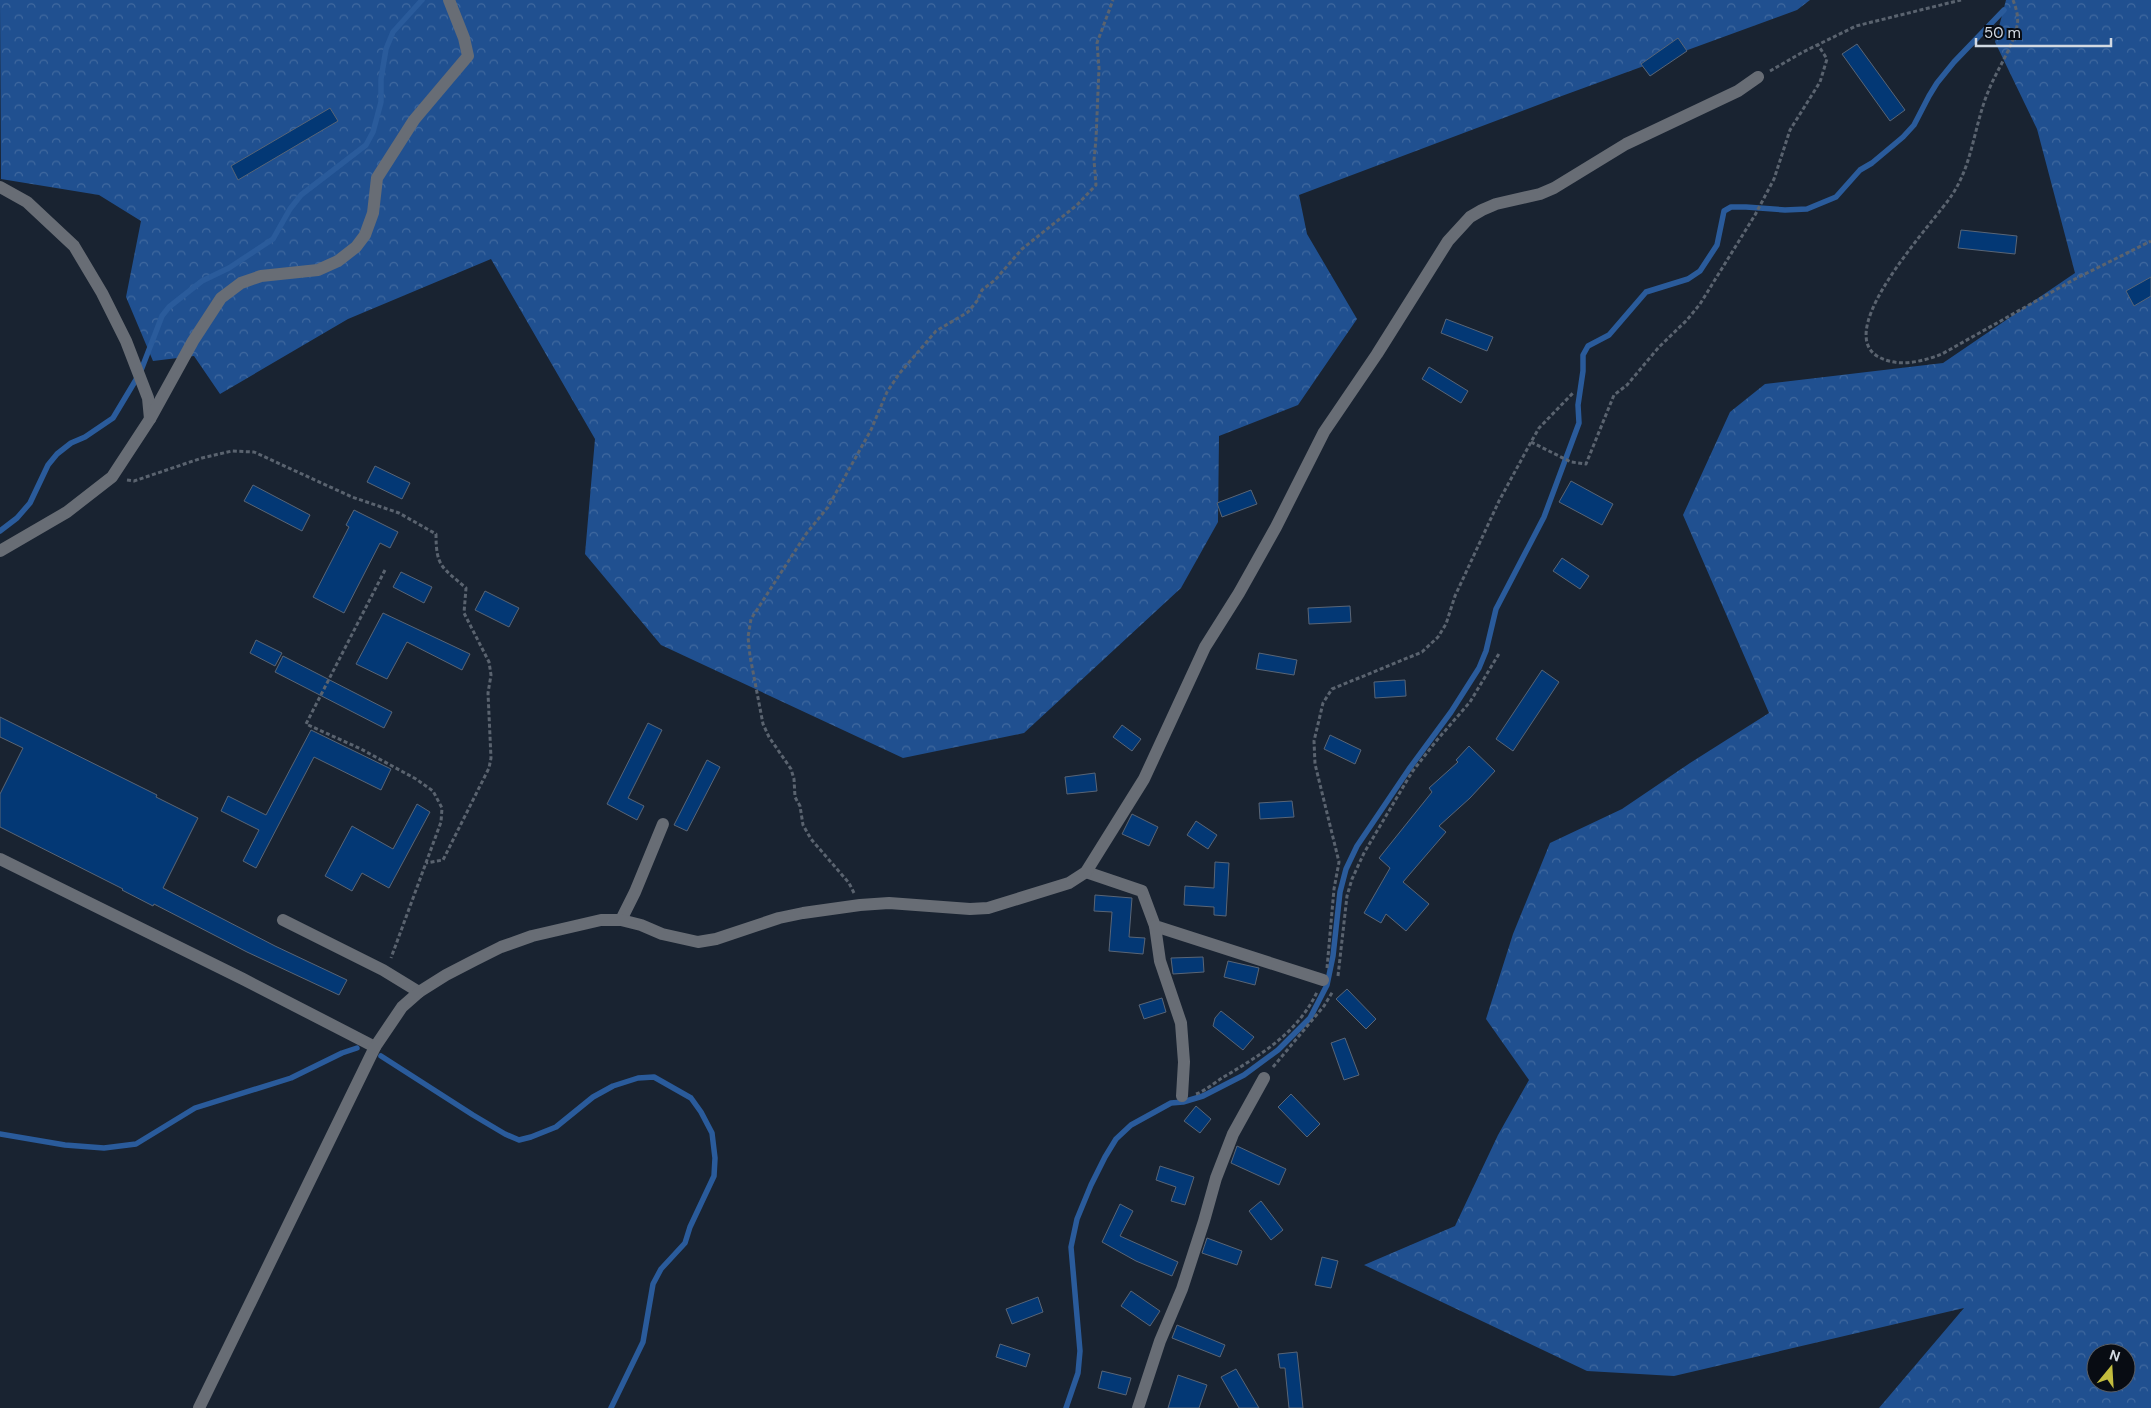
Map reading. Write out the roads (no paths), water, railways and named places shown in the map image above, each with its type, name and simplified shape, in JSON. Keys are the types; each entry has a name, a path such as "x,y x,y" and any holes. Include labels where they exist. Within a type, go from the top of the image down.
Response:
{"street":[{"path":"0,551 67,512 112,477 150,419 194,341 222,298 241,284 260,276 318,270 338,261 356,247 365,234 373,213 377,178 414,120 468,56 464,38 449,0"},
{"path":"199,1408 375,1047 402,1006 419,992 446,975 501,947 532,936 593,922 621,920 641,925 662,934 698,942 716,939 795,914 889,903 970,909 988,908 1070,883 1086,872 1144,778 1205,647 1239,593 1276,527 1324,432 1377,354 1448,241 1470,217 1482,210 1496,204 1540,194 1554,188 1626,144 1738,91 1758,77"},
{"path":"0,187 27,202 74,246 102,293 140,373 148,398 150,419"},
{"path":"621,920 635,892 663,824"},
{"path":"0,859 243,978 375,1047"},
{"path":"1086,872 1142,891 1155,926 1160,961 1181,1023 1184,1062 1182,1096"},
{"path":"283,920 386,972 419,992"},
{"path":"1155,926 1329,983"},
{"path":"1138,1408 1160,1341 1182,1289 1216,1178 1233,1134 1264,1078"}],"waterway":[{"path":"0,531 17,518 30,503 48,465 57,454 71,443 85,437 113,418 140,373 162,316 169,307 202,281 229,268 273,239 290,209 301,195 366,145 373,132 381,102 381,79 386,49 393,32 422,0"},
{"path":"1066,1408 1078,1373 1080,1351 1071,1247 1077,1219 1091,1185 1116,1139 1131,1125 1171,1103 1183,1102 1203,1096 1244,1075 1278,1050 1310,1018 1327,985 1333,956 1340,892 1346,869 1357,846 1409,769 1451,712 1479,668 1486,651 1496,609 1544,517 1579,423 1578,405 1583,371 1583,355 1588,346 1609,335 1646,292 1688,279 1700,271 1717,245 1724,211 1731,207 1785,210 1807,209 1836,197 1860,170 1872,163 1903,137 1914,125 1937,83 1954,62 2004,10"},
{"path":"0,1134 65,1145 104,1148 136,1144 195,1108 291,1078 342,1053 357,1048"},
{"path":"381,1056 473,1115 519,1140 556,1127 593,1097 613,1086 638,1078 654,1077 691,1098 701,1112 712,1133 715,1158 714,1176 690,1227 685,1243 661,1269 653,1284 643,1342 611,1408"}]}
